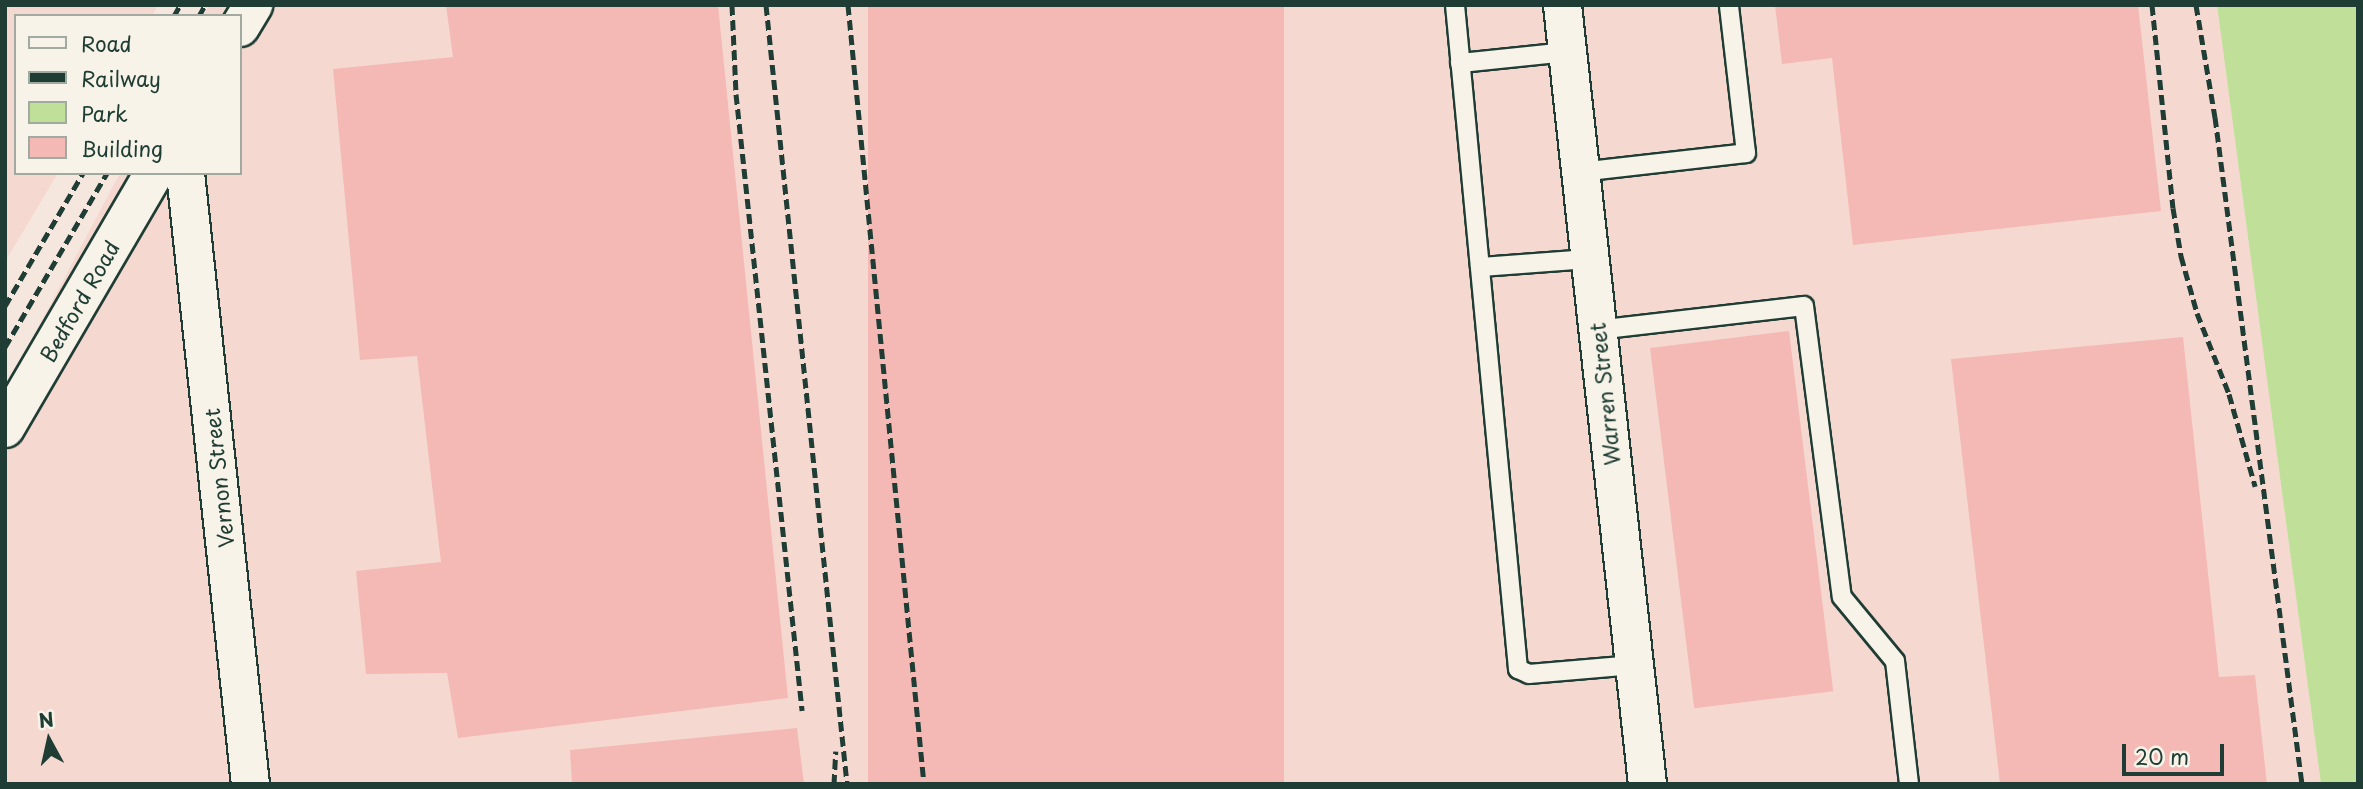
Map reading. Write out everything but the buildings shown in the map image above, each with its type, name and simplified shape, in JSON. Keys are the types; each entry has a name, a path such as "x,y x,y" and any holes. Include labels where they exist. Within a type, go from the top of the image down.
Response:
{"street":[{"path":"242,24 253,5"},
{"name":"Warren Street","path":"1562,5 1647,784"},
{"name":"Bedford Road","path":"5,428 153,175"},
{"name":"Vernon Street","path":"185,175 250,784"}],"lane":[{"path":"1455,5 1518,669 1529,674 1634,665"},
{"path":"1580,172 1745,153 1729,5"},
{"path":"1460,63 1567,52"},
{"path":"1480,267 1590,260"},
{"path":"1597,330 1804,306 1842,597 1895,661 1909,784"}],"shaded area":[{"path":"5,5 158,5 153,14 14,14 14,175 57,175 5,262"},
{"path":"209,5 2217,5 2321,784 5,784 5,390 119,175 242,175 242,14 205,14"}],"green space":[{"path":"2217,5 2358,5 2358,784 2321,784"}],"railway":[{"path":"175,14 180,5"},
{"path":"200,14 205,5"},
{"path":"732,5 736,94 802,710"},
{"path":"766,5 847,784"},
{"path":"848,5 924,784"},
{"path":"2152,5 2173,208 2181,256 2197,313 2229,394 2255,486"},
{"path":"2196,5 2215,117 2302,784"},
{"path":"5,306 82,175"},
{"path":"5,347 106,175"},
{"path":"834,784 836,751"}]}
